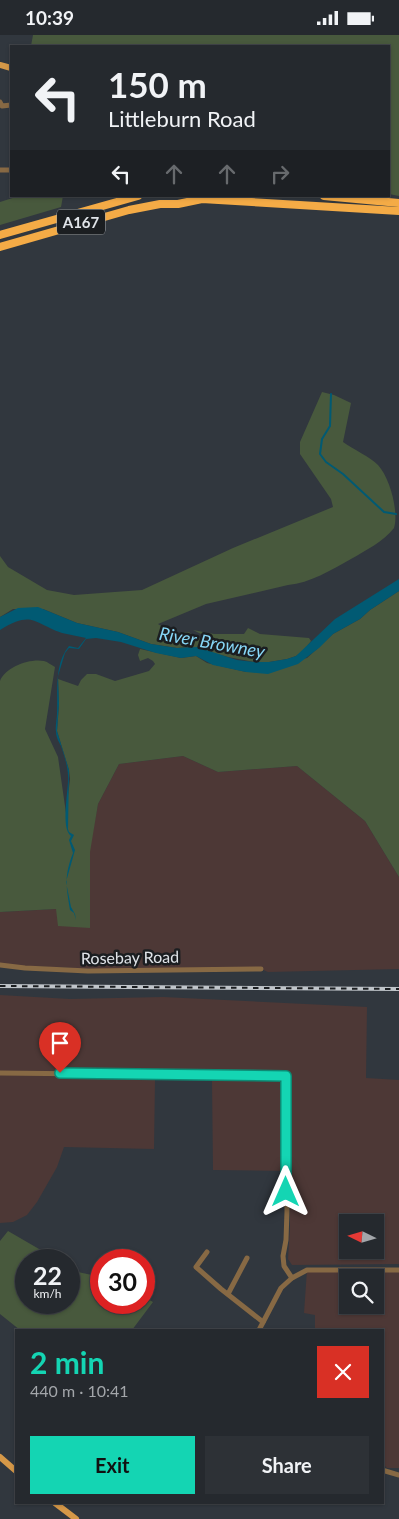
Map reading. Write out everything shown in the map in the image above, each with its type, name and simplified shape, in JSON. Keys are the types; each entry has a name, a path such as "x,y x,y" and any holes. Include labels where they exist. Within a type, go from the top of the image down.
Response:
{"highway":[{"name":"A167","path":"0,235 134,197"},
{"path":"172,197 175,200 189,200"},
{"path":"335,197 399,203"},
{"name":"A167","path":"0,247 129,210 210,198 399,211"}],"main road":[{"path":"0,1457 15,1470"},
{"path":"56,1504 76,1519"}],"street":[{"path":"0,102 2,106 10,105"},
{"name":"Rosebay Road","path":"0,965 56,970 261,969"},
{"path":"0,1073 286,1076 286,1240 283,1255 284,1266 292,1278"},
{"path":"207,1252 196,1267 263,1322"},
{"path":"228,1294 247,1258"},
{"path":"259,1329 282,1288 292,1278 306,1270 399,1270"},
{"path":"384,1471 399,1475"}],"shaded area":[{"path":"183,756 218,772 297,766 365,821 399,877 399,969 268,972 261,969 123,970 0,965 0,912 56,909 90,928 89,852 98,804 119,764"},
{"path":"0,995 70,999 163,997 367,1007 366,1078 399,1080 399,1264 292,1265 288,1259 290,1171 213,1170 212,1080 155,1079 154,1149 64,1147 57,1167 37,1202 27,1215 13,1222 0,1223"},
{"path":"307,1270 339,1270 339,1314 384,1314 384,1270 399,1270 399,1468 387,1468 384,1465 384,1329 315,1329 315,1315 304,1313"}],"green space":[{"path":"33,35 399,35 399,196 390,194 390,45 31,45"},
{"path":"16,197 63,197 61,207 0,225 0,202"},
{"path":"322,392 351,403 343,442 371,459 382,471 390,486 394,504 394,528 368,549 312,579 206,604 158,624 175,634 189,632 192,635 209,641 211,639 193,630 214,634 244,634 248,628 260,634 309,638 311,641 296,656 269,662 254,662 191,647 177,648 151,644 118,632 77,623 43,609 13,609 0,617 0,556 8,567 47,590 74,595 142,590 233,548 333,507 331,499 300,454 300,442"},
{"path":"399,591 399,877 365,821 297,766 218,772 183,756 119,764 98,804 90,852 90,928 58,926 56,909 0,912 0,681 7,672 25,662 38,660 47,662 55,667 45,729 58,757 68,827 70,779 57,731 58,679 78,686 87,674 96,674 115,681 149,671 155,664 148,658 140,661 138,655 140,649 181,658 196,656 207,663 246,672 307,658 333,634 360,619"},
{"path":"8,1231 39,1249 15,1249 15,1314 80,1314 80,1272 90,1275 90,1314 144,1314 133,1329 19,1329 0,1314 0,1241"}],"water":[{"path":"399,579 399,591 360,619 333,634 319,648 298,664 268,674 246,672 213,665 196,656 181,658 156,653 121,642 96,638 86,639 79,649 69,648 65,653 58,676 61,661 64,653 69,646 78,648 86,638 62,633 32,620 20,621 0,630 0,617 18,608 38,607 77,623 118,632 151,644 177,648 197,647 237,660 269,662 296,656 335,619"},
{"path":"58,676 59,704 57,731 69,770 68,829 74,835 71,841 75,850 67,879 73,853 69,840 71,836 68,832 65,817 68,782 67,769 56,736"},
{"path":"67,886 71,907 75,914 76,920 74,913 70,910"}],"waterway":[{"path":"331,394 330,426 322,439 320,454 326,462 343,474 384,512 396,514"}],"railway":[{"path":"0,986 399,989"}],"route":[{"path":"60,1073 286,1076 286,1192"}],"water label":[{"name":"River Browney","path":"212,642"}]}
